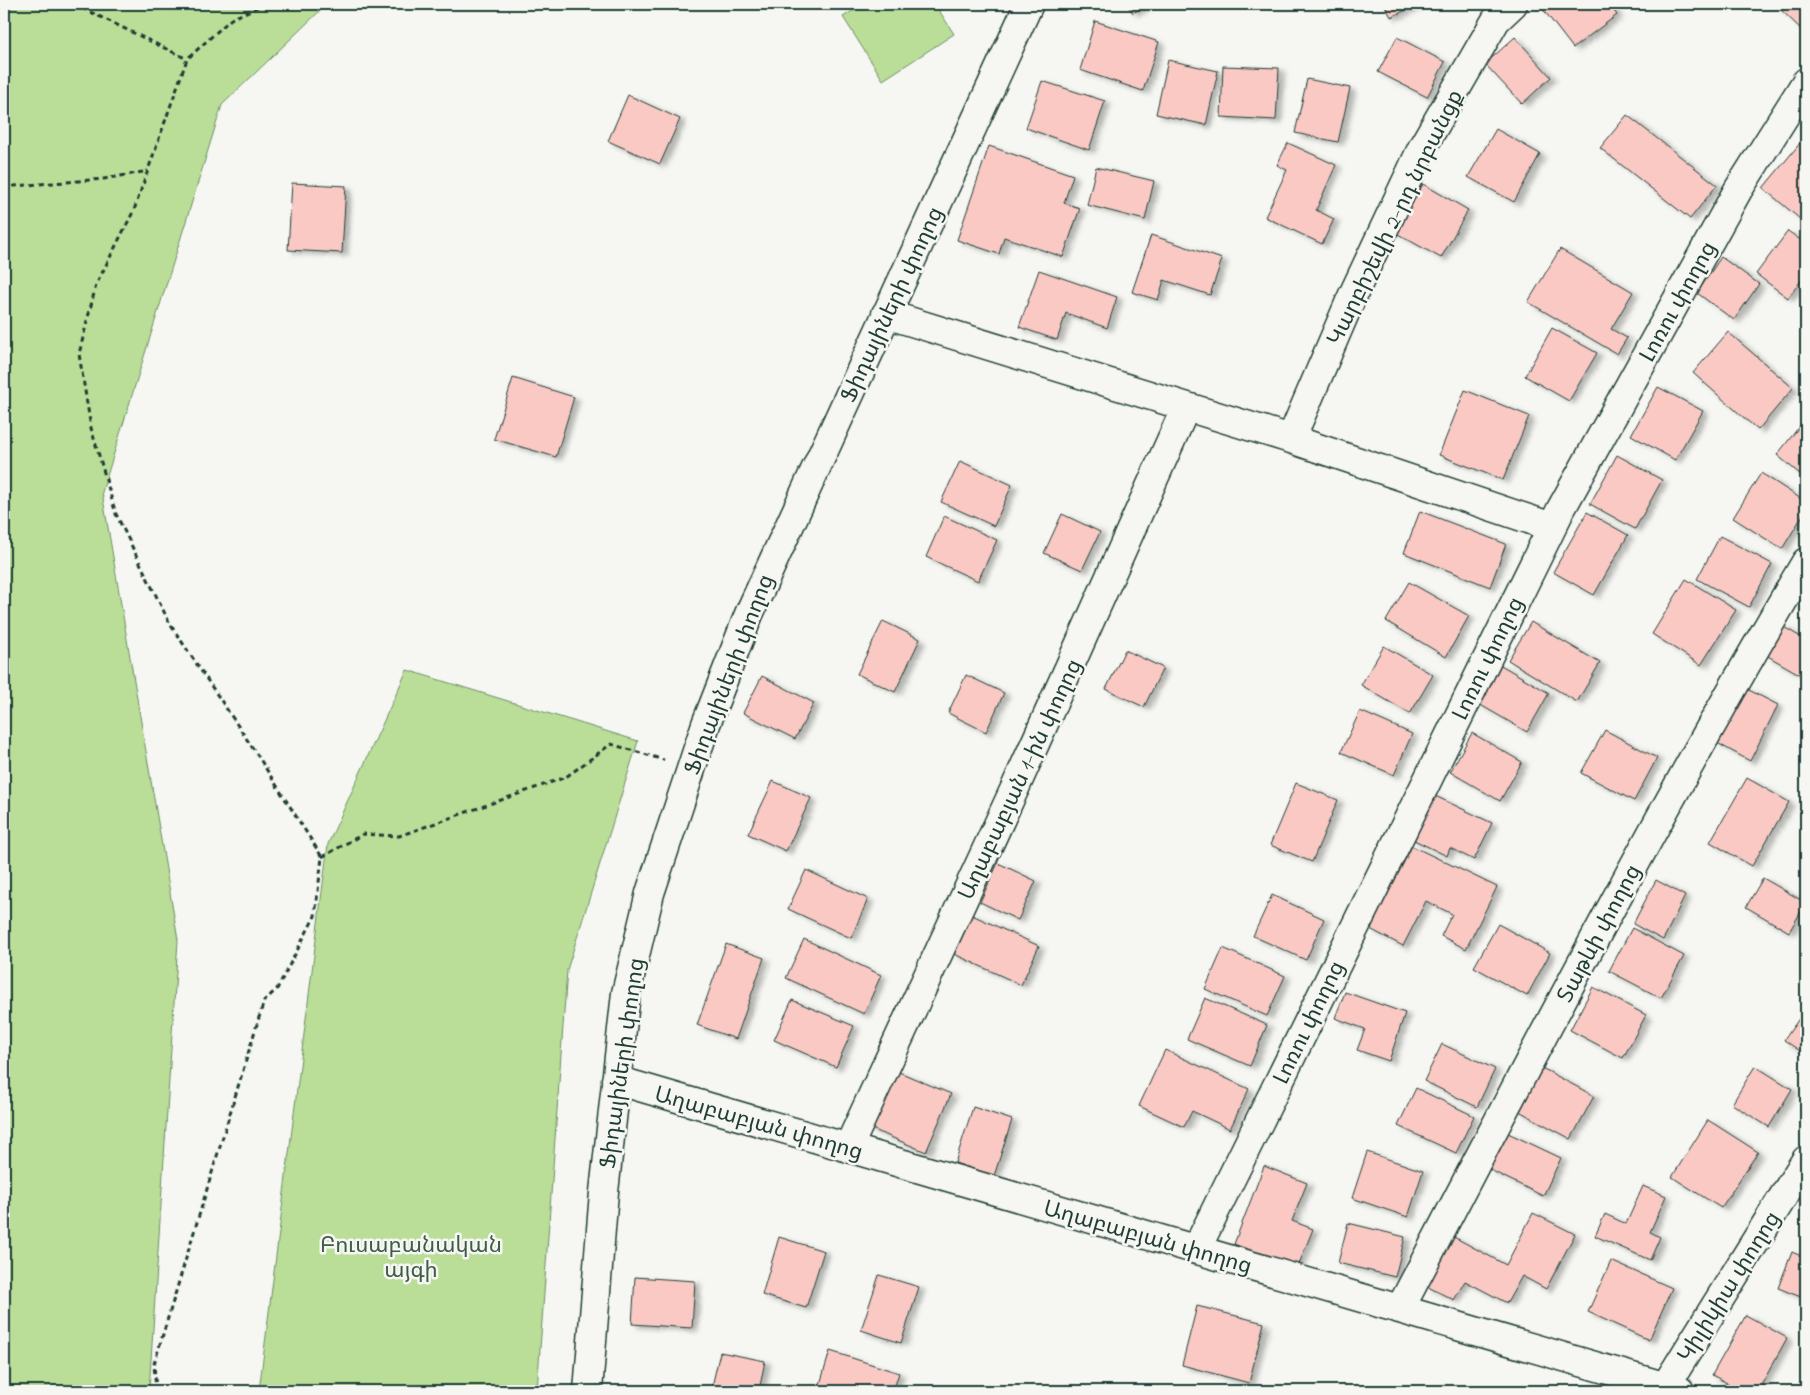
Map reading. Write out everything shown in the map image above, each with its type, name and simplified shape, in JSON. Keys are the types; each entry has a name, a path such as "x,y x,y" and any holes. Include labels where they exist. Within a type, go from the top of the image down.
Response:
{"street":[{"name":"Ֆիդայիների փողոց","path":"588,1391 604,1192 626,993 648,902 706,724 749,614 1029,4"},
{"name":"Կարբիշեվի 2-րդ նրբանցք","path":"1291,439 1354,290 1423,146 1496,20 1513,4"},
{"name":"Լոռու փողոց","path":"1196,1250 1552,527 1738,190 1806,82"},
{"path":"886,314 1291,439 1552,527"},
{"name":"Աղաբաբյան 1-ին փողոց","path":"848,1148 1007,806 1186,407"},
{"name":"Տաթևի փողոց","path":"1400,1309 1641,854 1741,672 1806,562"},
{"name":"Աղաբաբյան փողոց","path":"616,1080 1673,1389"},
{"name":"Կիլիկիա փողոց","path":"1673,1389 1806,1160"}],"path":[{"path":"74,4 187,59"},
{"path":"156,1391 154,1364 264,1001 277,989 316,916 322,858 256,753 170,624 116,514 91,428 79,354 96,285 134,210 187,59 231,19 264,4"},
{"path":"4,185 14,186 104,179 148,170"},
{"path":"322,858 363,834 399,836 566,777 611,744 692,768"}],"shaded area":[{"path":"1565,1383 1592,1391 1563,1391"}],"green space":[{"path":"4,4 327,4 222,105 102,492 178,940 149,1391 4,1391"},
{"path":"864,4 935,4 954,34 883,80 843,17"},
{"name":"Բուսաբանական այգի","path":"407,670 638,741 567,970 537,1391 259,1391 328,844"}],"building":[{"path":"1127,4 1148,4 1133,13"},
{"path":"1384,4 1419,4 1391,17"},
{"path":"1547,4 1609,4 1617,15 1573,48 1542,8"},
{"path":"1775,4 1806,4 1806,28 1803,31"},
{"path":"1095,21 1159,42 1143,91 1080,70"},
{"path":"1397,37 1445,62 1427,97 1378,72"},
{"path":"1515,37 1551,77 1522,104 1485,64"},
{"path":"1168,60 1218,71 1206,125 1156,114"},
{"path":"1223,66 1279,68 1276,120 1221,117"},
{"path":"1307,79 1350,88 1338,142 1295,133"},
{"path":"1042,81 1105,101 1089,150 1026,128"},
{"path":"628,95 680,119 660,164 608,141"},
{"path":"1627,115 1717,185 1690,219 1600,148"},
{"path":"1496,129 1540,154 1514,202 1468,177"},
{"path":"1806,136 1806,224 1763,188"},
{"path":"1288,143 1336,165 1316,210 1334,219 1322,244 1265,217 1287,170 1277,165"},
{"path":"989,146 1073,175 1064,203 1080,208 1063,257 1004,237 999,254 957,240"},
{"path":"1096,167 1154,181 1145,220 1087,205"},
{"path":"292,183 346,186 342,253 288,250"},
{"path":"1423,184 1468,210 1441,258 1396,233"},
{"path":"1788,231 1806,244 1806,274 1788,298 1756,274"},
{"path":"1151,235 1222,259 1210,295 1164,280 1158,300 1132,292"},
{"path":"1560,249 1633,292 1611,329 1627,338 1617,354 1528,302"},
{"path":"1721,257 1759,284 1734,320 1697,293"},
{"path":"1039,270 1117,297 1107,328 1066,313 1057,340 1019,327"},
{"path":"1552,328 1597,353 1569,401 1525,376"},
{"path":"1728,332 1793,388 1758,430 1693,373"},
{"path":"513,378 574,397 556,457 494,439"},
{"path":"1658,387 1703,411 1675,460 1631,435"},
{"path":"1465,390 1529,416 1503,480 1439,455"},
{"path":"1806,418 1806,479 1777,455"},
{"path":"1617,455 1662,480 1635,529 1590,504"},
{"path":"960,461 1012,485 994,526 941,502"},
{"path":"1761,473 1806,502 1806,510 1782,549 1733,518"},
{"path":"1420,511 1506,544 1490,587 1404,553"},
{"path":"1587,512 1628,535 1594,595 1553,572"},
{"path":"1062,514 1100,532 1082,570 1044,553"},
{"path":"944,516 997,540 978,581 926,557"},
{"path":"1720,536 1772,564 1749,607 1697,579"},
{"path":"1686,579 1736,610 1701,665 1652,634"},
{"path":"1806,580 1806,603 1796,597"},
{"path":"1409,582 1469,616 1446,657 1386,621"},
{"path":"883,621 920,639 895,692 857,674"},
{"path":"1531,622 1600,663 1577,702 1508,660"},
{"path":"1782,626 1806,640 1806,678 1766,655"},
{"path":"1384,646 1433,675 1410,714 1361,685"},
{"path":"1125,650 1163,668 1144,707 1106,689"},
{"path":"1499,664 1549,693 1527,732 1477,703"},
{"path":"966,675 1004,693 986,732 948,713"},
{"path":"762,676 814,703 795,739 743,713"},
{"path":"1745,688 1778,705 1750,761 1717,743"},
{"path":"1360,711 1412,734 1394,775 1341,752"},
{"path":"1605,730 1657,758 1634,801 1581,773"},
{"path":"1472,733 1522,762 1500,801 1450,772"},
{"path":"1747,778 1789,802 1752,866 1710,842"},
{"path":"773,781 811,798 786,851 748,834"},
{"path":"1296,783 1338,800 1312,862 1270,845"},
{"path":"1431,794 1492,823 1474,860 1450,848 1447,856 1410,838"},
{"path":"1412,846 1497,887 1466,949 1441,936 1452,914 1426,901 1403,946 1370,929"},
{"path":"998,863 1036,881 1018,920 980,902"},
{"path":"806,870 868,899 851,938 788,909"},
{"path":"1763,878 1806,903 1789,932 1746,907"},
{"path":"1656,880 1685,896 1663,940 1633,924"},
{"path":"1272,895 1324,919 1306,960 1253,936"},
{"path":"970,914 1039,946 1021,985 952,953"},
{"path":"1498,924 1550,953 1527,996 1474,967"},
{"path":"1632,928 1684,956 1661,998 1609,971"},
{"path":"804,939 881,975 864,1014 786,978"},
{"path":"726,944 764,958 736,1039 697,1025"},
{"path":"1223,948 1285,976 1267,1016 1205,989"},
{"path":"1593,987 1646,1015 1623,1058 1570,1030"},
{"path":"1345,992 1405,1013 1389,1061 1357,1050 1365,1029 1335,1018"},
{"path":"1205,998 1267,1025 1250,1066 1187,1039"},
{"path":"792,1000 854,1026 836,1067 774,1040"},
{"path":"1803,1013 1806,1016 1806,1055 1784,1040"},
{"path":"1442,1044 1495,1069 1477,1107 1424,1081"},
{"path":"1165,1050 1249,1089 1230,1129 1192,1111 1184,1127 1139,1106"},
{"path":"1755,1066 1792,1089 1769,1127 1732,1104"},
{"path":"1542,1068 1594,1096 1571,1139 1519,1111"},
{"path":"892,1069 951,1094 926,1152 867,1127"},
{"path":"1416,1088 1474,1116 1456,1153 1398,1126"},
{"path":"973,1107 1012,1120 994,1176 955,1163"},
{"path":"1708,1120 1758,1152 1721,1208 1672,1177"},
{"path":"1508,1133 1561,1158 1543,1196 1490,1170"},
{"path":"1367,1152 1423,1171 1408,1217 1352,1198"},
{"path":"1264,1166 1307,1183 1292,1221 1313,1229 1297,1269 1234,1244"},
{"path":"1643,1186 1666,1196 1650,1232 1660,1237 1650,1260 1595,1236 1605,1214 1626,1224"},
{"path":"1533,1213 1575,1234 1546,1289 1522,1276 1507,1303 1465,1281 1454,1300 1426,1286 1452,1236 1506,1265"},
{"path":"1348,1223 1405,1237 1395,1277 1338,1263"},
{"path":"1806,1229 1806,1242 1800,1239"},
{"path":"779,1237 824,1251 806,1308 762,1295"},
{"path":"1792,1252 1806,1258 1806,1299 1778,1288"},
{"path":"1611,1261 1672,1288 1649,1340 1588,1312"},
{"path":"879,1275 919,1287 901,1343 861,1330"},
{"path":"635,1277 695,1281 692,1328 632,1324"},
{"path":"1197,1306 1264,1323 1249,1383 1182,1365"},
{"path":"1746,1315 1787,1338 1758,1391 1742,1391 1712,1375"},
{"path":"830,1351 899,1373 893,1391 818,1391"},
{"path":"720,1352 765,1361 759,1391 711,1391"}]}
